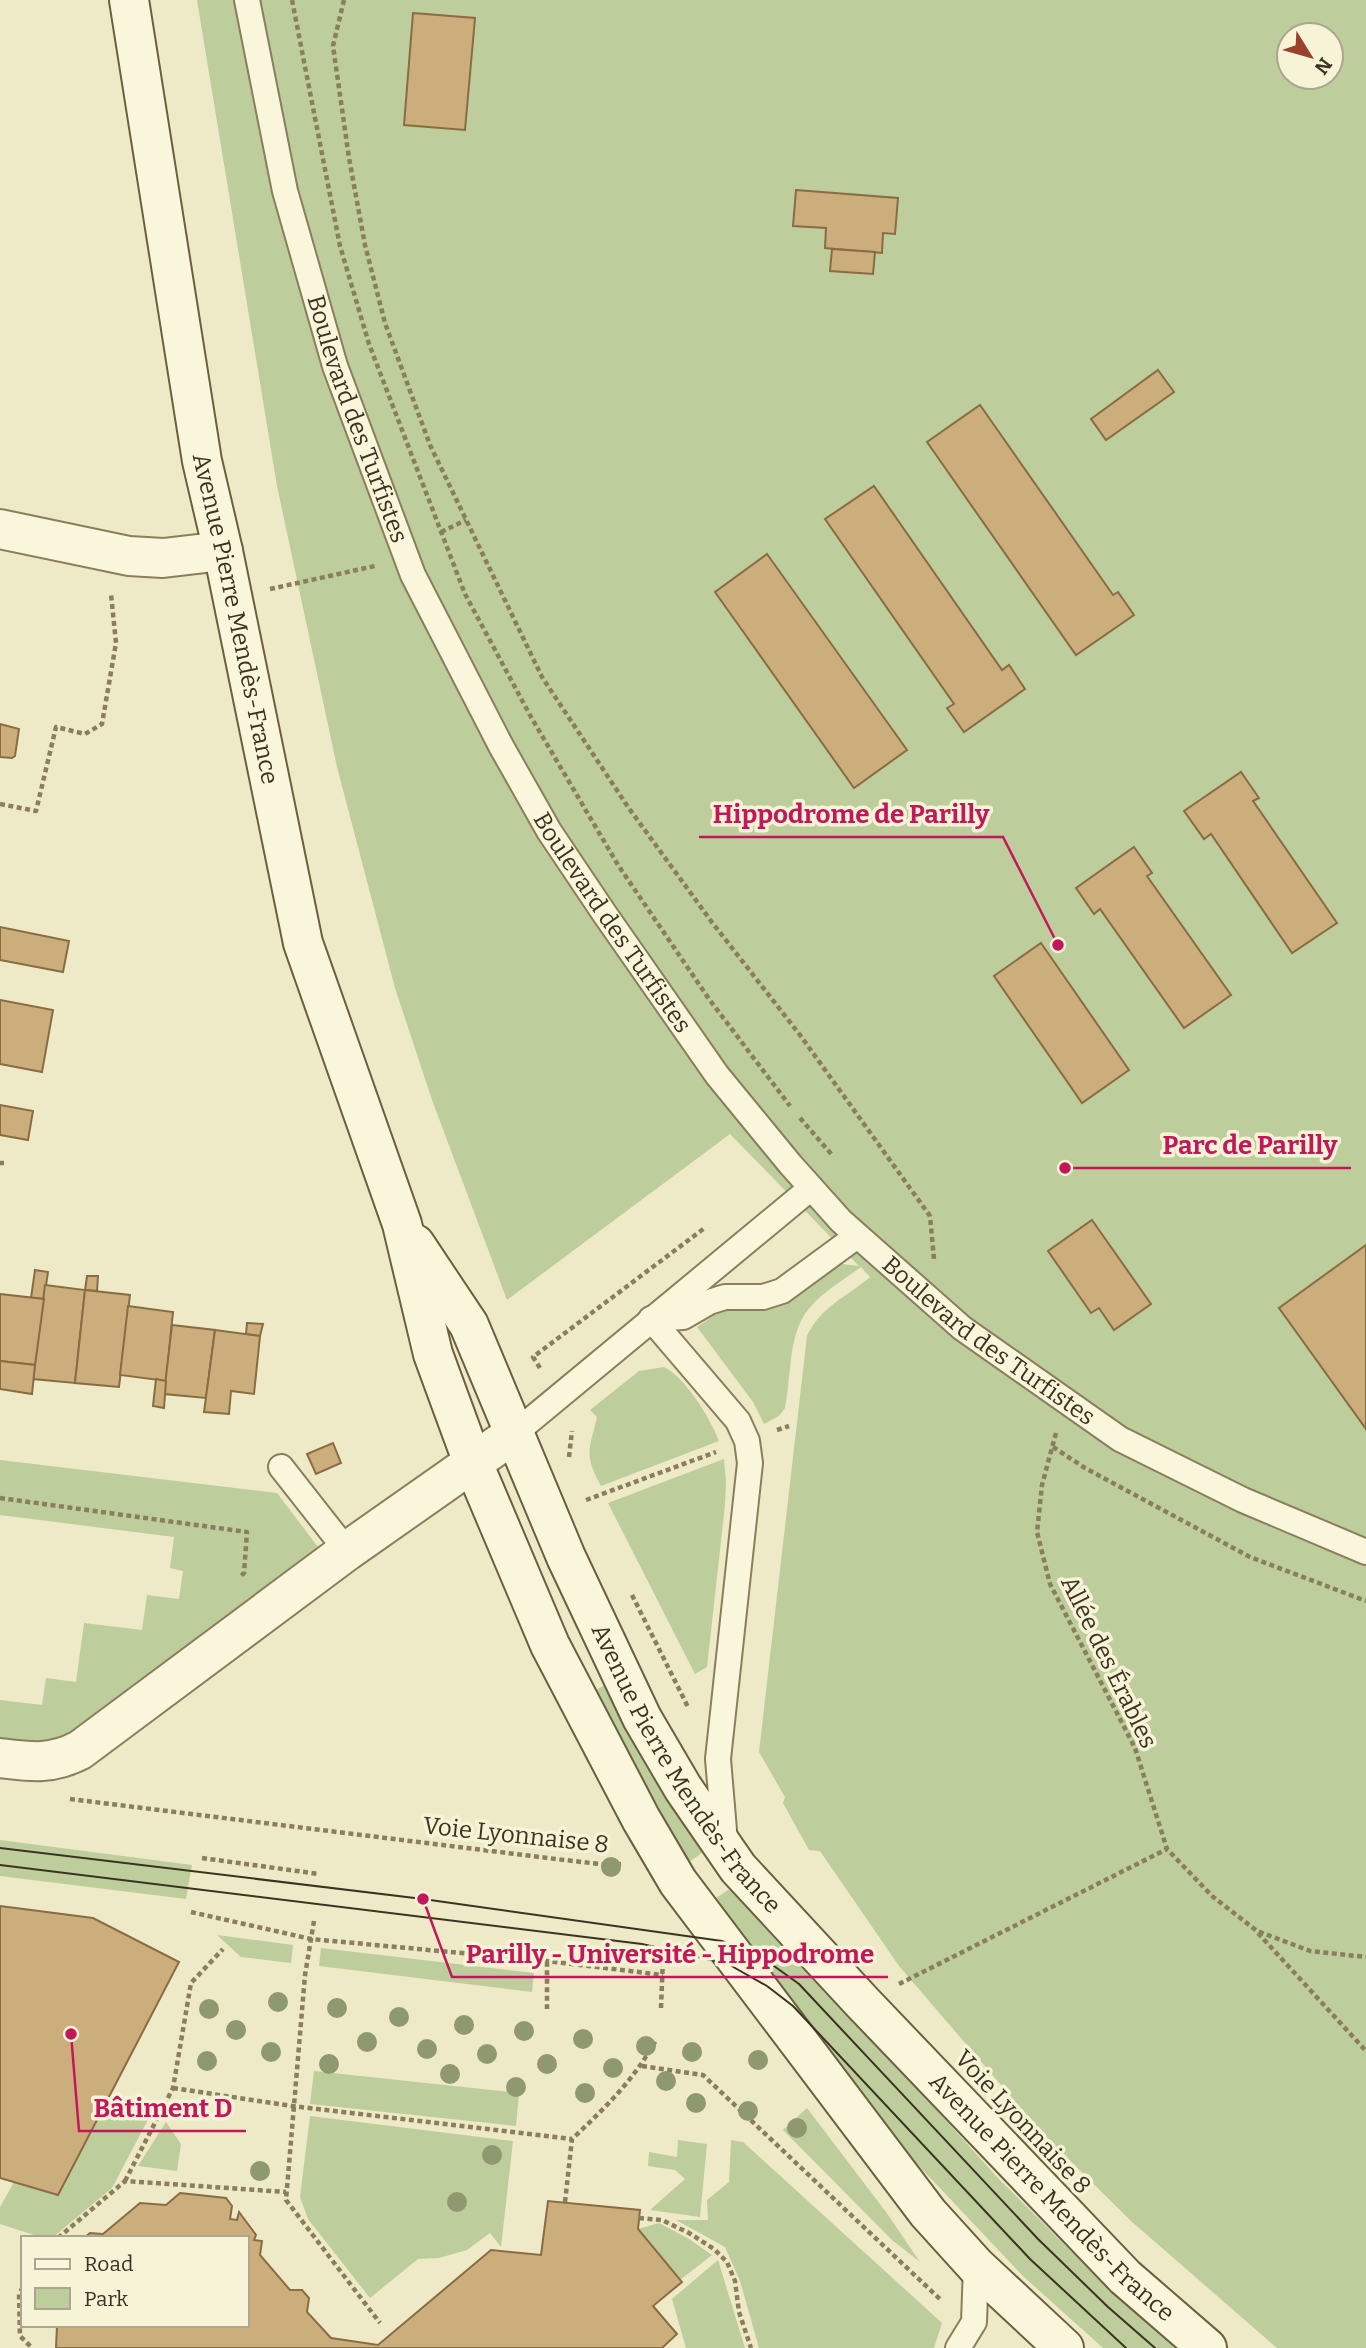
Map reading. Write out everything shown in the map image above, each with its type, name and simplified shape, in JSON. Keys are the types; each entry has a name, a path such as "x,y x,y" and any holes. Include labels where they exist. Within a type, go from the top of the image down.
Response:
{"main road":[{"name":"Avenue Pierre Mendès-France","path":"129,0 202,461 303,943 402,1224 433,1354 473,1463 550,1645 587,1719 678,1882 928,2213 976,2266 1064,2348"},
{"path":"0,529 129,556 163,558 223,551"},
{"name":"Avenue Pierre Mendès-France","path":"402,1224 469,1325 566,1557 642,1718 683,1788 726,1850 748,1880 1125,2277 1207,2348"},
{"path":"0,1758 42,1763 63,1759 80,1750 347,1551 515,1433"}],"lane":[{"name":"Boulevard des Turfistes","path":"247,0 285,191 323,326 335,366 413,575 501,746 549,831 717,1075 811,1188 857,1236 962,1328 1120,1439 1243,1500 1366,1552"},
{"path":"515,1433 811,1188"},
{"path":"651,1319 683,1317 709,1302 725,1297 763,1297 782,1291 857,1236"},
{"path":"651,1319 738,1420 747,1441 750,1463 748,1491 718,1759 726,1850"},
{"path":"281,1467 347,1551"},
{"path":"957,2348 974,2322 976,2266"}],"path":[{"path":"292,0 340,246 369,344 465,594 530,717 618,865 709,999 792,1108 834,1158"},
{"path":"344,0 333,46 365,246 385,323 429,445 542,677 628,807 710,921 800,1035 930,1216 933,1266 923,1256"},
{"path":"441,532 466,520"},
{"path":"232,597 386,564 444,540"},
{"path":"0,804 36,811 55,727 85,734 103,724 116,643 111,594 101,594"},
{"path":"568,1466 572,1425 533,1357 712,1223"},
{"name":"Allée des Érables","path":"1061,1398 1053,1447 1042,1485 1037,1532 1049,1584 1135,1748 1167,1849"},
{"path":"580,1489 585,1501 789,1426"},
{"name":"Boulevard des Turfistes","path":"1053,1447 1085,1468 1250,1557 1366,1601"},
{"path":"0,1497 247,1532 244,1573 233,1582"},
{"path":"628,1586 688,1707 724,1711"},
{"name":"Voie Lyonnaise 8","path":"68,1798 608,1865 621,1864 655,1842"},
{"path":"897,1984 1167,1849 1212,1896 1256,1931 1366,2052"},
{"path":"202,1858 320,1874"},
{"path":"191,1912 311,1939 548,1961 663,1975"},
{"path":"314,1921 305,1975 286,2200 380,2323"},
{"path":"1256,1931 1311,1951 1366,1957"},
{"path":"509,1944 548,1961"},
{"path":"60,2236 125,2181 173,2088 191,1983 223,1949"},
{"path":"661,2008 663,1958"},
{"path":"547,2009 548,1961"},
{"path":"565,2202 572,2139 616,2098 642,2066 656,2040"},
{"path":"642,2066 703,2075 943,2301"},
{"path":"173,2088 292,2106 572,2139"},
{"path":"125,2181 286,2192"},
{"path":"639,2218 662,2220 689,2233 714,2249 727,2262 735,2281 739,2312 751,2348"},
{"path":"21,2290 20,2336 32,2348"}],"green space":[{"path":"197,0 1366,0 1366,2348 1277,2348 1131,2221 1044,2135 899,1966 820,1851 809,1850 783,1803 785,1797 759,1752 807,1336 827,1309 870,1277 861,1267 824,1294 805,1315 795,1339 785,1408 779,1416 764,1424 753,1402 697,1327 726,1307 842,1264 859,1266 730,1134 507,1300 432,1100 395,988 337,767 277,486"},
{"path":"664,1367 681,1380 696,1400 719,1441 601,1486 590,1459 590,1445 597,1417 590,1410 639,1371"},
{"path":"724,1459 725,1505 707,1667 695,1674 608,1503"},
{"path":"0,1460 277,1493 318,1547 67,1740 53,1746 0,1744 0,1700 42,1705 46,1678 76,1682 84,1623 142,1630 147,1595 179,1599 183,1571 170,1568 174,1537 0,1515"},
{"path":"607,1684 706,1850 689,1862 594,1691"},
{"path":"0,1840 192,1865 186,1899 0,1876"},
{"path":"734,1886 998,2178 1122,2302 1177,2348 1103,2348 1024,2277 903,2149 816,2043 716,1898"},
{"path":"217,1935 293,1945 291,1963 241,1957"},
{"path":"321,1948 534,1973 532,1992 319,1966"},
{"path":"314,2071 519,2093 516,2126 310,2104"},
{"path":"105,2106 151,2114 112,2188 54,2236 37,2236 0,2224 0,2207 14,2182 58,2195"},
{"path":"807,2108 886,2212 920,2262 892,2240 783,2130"},
{"path":"310,2116 513,2141 501,2247 490,2233 467,2250 439,2258 418,2259 370,2298 308,2219 300,2197"},
{"path":"166,2122 181,2144 177,2171 138,2166"},
{"path":"678,2140 707,2144 700,2217 650,2210 685,2179 675,2170 648,2166 649,2152 677,2157"},
{"path":"731,2140 743,2142 942,2323 934,2348 759,2348 740,2281 725,2247 676,2220 708,2220 707,2200 729,2182"},
{"path":"659,2223 712,2255 680,2280 638,2229"},
{"path":"718,2260 745,2348 686,2348 672,2299"}],"building":[{"path":"413,13 475,18 465,130 404,125"},
{"path":"796,190 898,198 895,234 883,233 882,253 825,248 826,228 793,226"},
{"path":"832,249 875,252 873,274 830,271"},
{"path":"1158,370 1174,392 1106,440 1091,419"},
{"path":"980,405 1113,595 1118,592 1134,615 1076,655 927,442"},
{"path":"874,486 1002,670 1009,665 1025,689 964,732 947,708 954,704 825,519"},
{"path":"767,554 907,750 854,788 715,592"},
{"path":"0,724 19,729 15,756 12,758 0,757"},
{"path":"1241,772 1259,798 1253,801 1337,923 1292,953 1211,834 1204,839 1184,811"},
{"path":"1134,847 1152,873 1147,876 1231,995 1184,1028 1100,909 1094,914 1076,888"},
{"path":"0,927 69,941 63,972 0,960"},
{"path":"1041,943 1129,1070 1082,1103 994,976"},
{"path":"0,1000 53,1010 42,1072 0,1064"},
{"path":"0,1105 33,1111 28,1140 0,1135"},
{"path":"1092,1220 1151,1304 1114,1330 1099,1308 1091,1313 1048,1251"},
{"path":"1366,1245 1366,1429 1279,1308"},
{"path":"35,1270 48,1272 44,1299 31,1298"},
{"path":"87,1276 98,1276 97,1291 85,1290"},
{"path":"45,1285 85,1290 75,1383 33,1379"},
{"path":"85,1290 130,1295 119,1387 75,1383"},
{"path":"0,1294 44,1299 35,1365 0,1361"},
{"path":"128,1306 173,1312 166,1381 120,1375"},
{"path":"247,1323 263,1324 260,1336 246,1334"},
{"path":"172,1325 215,1330 206,1398 164,1394"},
{"path":"215,1330 260,1336 254,1394 231,1391 229,1414 204,1412"},
{"path":"0,1361 35,1365 32,1394 0,1389"},
{"path":"156,1379 166,1381 164,1408 153,1406"},
{"path":"333,1443 341,1463 316,1474 307,1454"},
{"path":"0,1906 93,1918 179,1962 58,2195 0,2178"},
{"path":"180,2193 226,2198 232,2206 230,2219 237,2220 239,2212 256,2235 254,2240 262,2241 260,2255 290,2290 302,2290 309,2298 307,2312 331,2338 378,2345 491,2250 541,2255 548,2201 640,2210 638,2229 682,2282 653,2306 677,2334 662,2348 56,2348 57,2327 248,2327 248,2236 86,2236 90,2233 103,2234 140,2203 166,2205"}],"tram line":[{"path":"0,1848 423,1899 722,1941 774,1966 799,1984 1038,2239 1155,2348"},
{"path":"0,1865 642,1944 728,1964 767,1986 793,2006 1030,2259 1126,2348"}],"place":[{"name":"Hippodrome de Parilly","path":"1058,945"},
{"name":"Parc de Parilly","path":"1065,1168"},
{"name":"Parilly - Université - Hippodrome","path":"423,1899"},
{"name":"Bâtiment D","path":"71,2034"}]}
